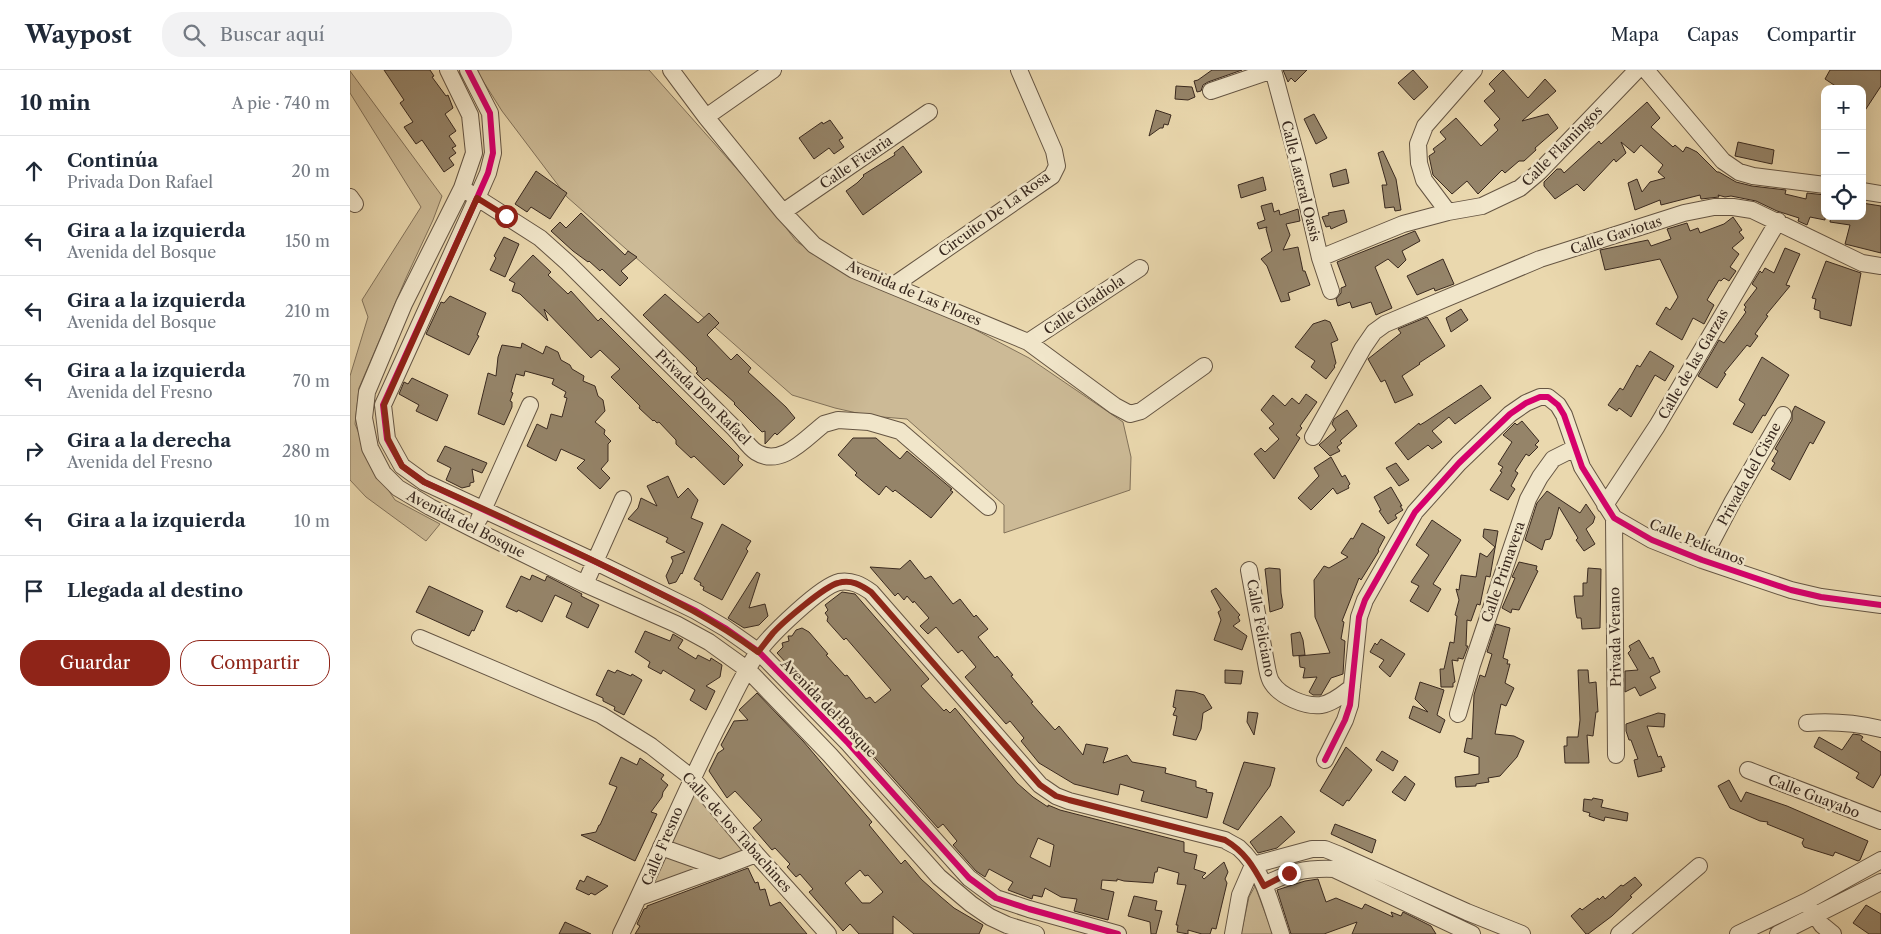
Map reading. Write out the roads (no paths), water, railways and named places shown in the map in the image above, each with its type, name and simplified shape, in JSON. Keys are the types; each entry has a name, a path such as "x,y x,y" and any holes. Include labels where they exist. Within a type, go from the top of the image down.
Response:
{"street":[{"name":"Avenida del Bosque","path":"448,70 470,115 474,153 462,188 404,304 367,392 364,418 370,448 383,472 398,488 473,529 585,584 676,624 709,642 748,670 830,756 939,877 990,917 1007,925 1036,934"},
{"name":"Avenida del Bosque","path":"468,70 490,113 493,153 488,173 384,405 388,439 402,466 424,482 596,562 696,611 725,628 758,652 848,743 963,872 982,889 996,898 1029,909 1118,934"},
{"name":"Avenida de Las Flores","path":"671,70 706,117 783,212 814,245 854,270 1028,342 1115,406 1130,414 1141,411 1204,366"},
{"path":"706,117 773,70"},
{"name":"Circuito De La Rosa","path":"894,286 1052,176 1057,166 1054,150 1019,70"},
{"path":"1211,91 1273,70"},
{"name":"Calle Lateral Oasis","path":"1273,70 1297,159 1320,258 1331,291"},
{"path":"1448,212 1424,180 1419,162 1418,144 1425,126 1474,70"},
{"name":"Calle Flamingos","path":"1320,258 1403,224 1448,212 1482,206 1520,188 1539,172 1637,70"},
{"path":"1646,70 1723,161 1739,172 1821,184"},
{"name":"Calle Ficaria","path":"783,212 929,112"},
{"name":"Privada Don Rafael","path":"462,188 540,238 568,263 756,452 769,456 781,456 830,421 869,422 900,431 914,441 988,507"},
{"path":"1866,192 1881,194"},
{"name":"Calle Gaviotas","path":"1313,437 1374,332 1397,317 1540,259 1684,213 1714,207 1752,210 1862,263 1881,266"},
{"name":"Calle de las Garzas","path":"1609,512 1657,426 1778,221"},
{"name":"Calle Gladiola","path":"1028,342 1140,268"},
{"name":"Calle Pelícanos","path":"1352,687 1359,617 1365,600 1415,512 1459,463 1510,414 1526,403 1540,397 1548,397 1558,405 1564,416 1582,467 1609,512 1652,540 1702,560 1791,590 1821,597 1881,605"},
{"path":"473,529 484,509 530,405"},
{"name":"Privada del Cisne","path":"1702,560 1732,501 1783,415"},
{"name":"Calle Primavera","path":"1458,714 1472,665 1528,499 1553,459 1575,448"},
{"path":"585,584 623,500"},
{"name":"Privada Verano","path":"1609,512 1616,756"},
{"name":"Calle Feliciano","path":"1249,570 1267,668 1270,681 1276,688 1285,696 1310,704 1321,705 1332,701 1352,687"},
{"name":"Calle Fresno","path":"621,934 640,897 692,778 758,652 774,632 827,588 839,582 860,584 871,592 1040,785 1056,796 1225,840 1238,848 1253,865 1264,886 1281,934"},
{"name":"Calle de los Tabachines","path":"420,638 601,715 651,746 692,778 756,854 828,934"},
{"path":"1325,760 1345,720 1350,705 1352,687"},
{"path":"1807,723 1856,723 1881,729"},
{"name":"Calle Guayabo","path":"1748,770 1881,821"},
{"path":"662,848 720,868"},
{"path":"1232,934 1240,895 1253,865 1294,852 1312,849 1325,849 1340,855 1522,934"},
{"path":"640,897 756,854"},
{"path":"1738,934 1807,901 1881,860"},
{"path":"1619,934 1699,866"},
{"path":"1264,886 1289,873 1314,868 1334,869 1463,932 1468,912"},
{"path":"1778,934 1881,882"},
{"path":"1807,901 1815,916 1833,934"}]}
